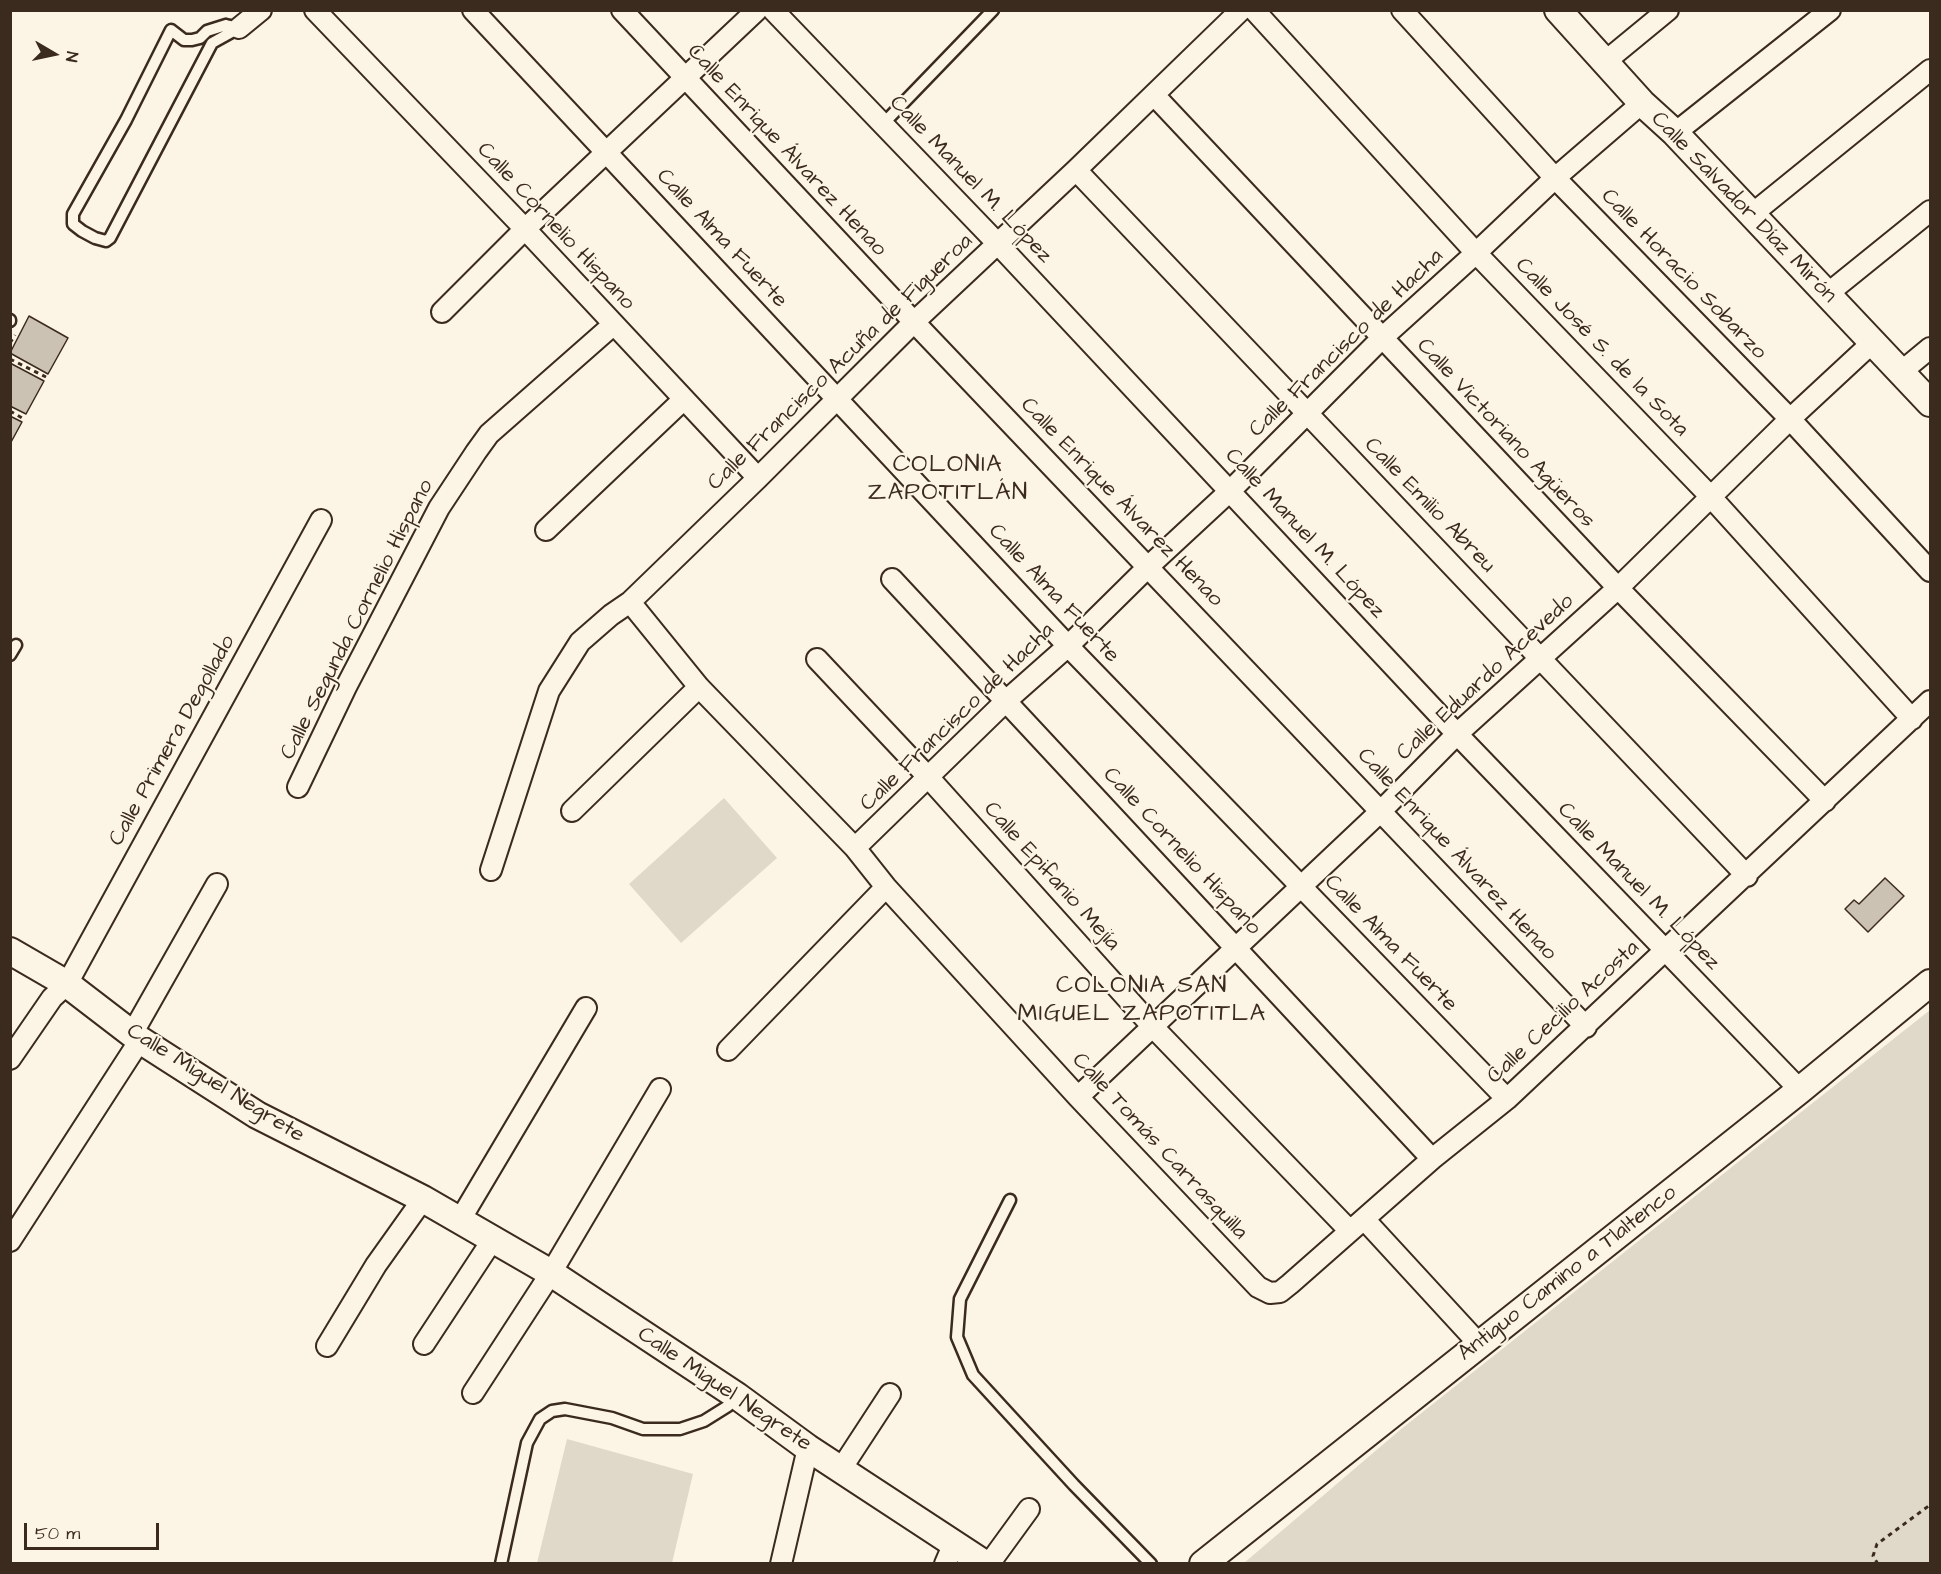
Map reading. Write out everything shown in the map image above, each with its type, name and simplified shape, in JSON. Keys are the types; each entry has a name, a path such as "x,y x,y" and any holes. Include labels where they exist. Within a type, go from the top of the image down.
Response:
{"street":[{"path":"239,28 261,10"},
{"name":"Calle Cornelio Hispano","path":"315,10 525,229 758,478"},
{"name":"Calle Alma Fuerte","path":"472,10 1068,646 1507,1099"},
{"name":"Calle Enrique Álvarez Henao","path":"622,10 914,322 1586,1027"},
{"path":"442,312 606,151 757,10"},
{"name":"Calle Manuel M. López","path":"772,10 1231,490 1457,734 1800,1090"},
{"name":"Calle Francisco Acuña de Figueroa","path":"491,870 549,690 580,642 630,602 914,322 1076,170 1241,10"},
{"name":"Calle José S. de la Sota","path":"1254,10 1476,254 1710,496 1912,719"},
{"name":"Calle Horacio Sobarzo","path":"1402,10 1555,178 1790,419 1930,571"},
{"name":"Calle Salvador Díaz Mirón","path":"1558,10 1642,103 1675,134 1930,403"},
{"path":"1606,61 1668,10"},
{"path":"1675,134 1830,10"},
{"path":"1751,215 1930,70"},
{"name":"Calle Victoriano Agüeros","path":"1154,95 1618,588 1825,801"},
{"name":"Calle Francisco de Hacha","path":"855,849 1007,700 1068,646 1231,490 1382,338 1476,254 1555,178 1642,103"},
{"name":"Calle Emilio Abreu","path":"1076,170 1747,876"},
{"path":"1826,295 1930,211"},
{"name":"Calle Segunda Cornelio Hispano","path":"298,787 346,687 439,508 489,434 614,324"},
{"name":"Calle Eduardo Acevedo","path":"1078,1097 1380,811 1457,734 1618,588 1710,496 1873,342"},
{"path":"1901,372 1930,348"},
{"path":"546,530 683,400"},
{"name":"Calle Primera Degollado","path":"10,1059 52,998 68,984 321,520"},
{"name":"Calle Cornelio Hispano","path":"892,579 1432,1159"},
{"name":"Calle Tomás Carrasquilla","path":"630,602 699,687 855,849 886,887 1078,1097 1258,1287 1270,1293"},
{"name":"Calle Epifanio Mejía","path":"817,659 929,778 1152,1026 1479,1344"},
{"path":"572,811 699,687"},
{"name":"Calle Cecilio Acosta","path":"1270,1293 1285,1288 1432,1159 1507,1099 1747,876 1930,701"},
{"path":"10,1240 136,1037 217,884"},
{"path":"728,1050 886,887"},
{"name":"Calle Miguel Negrete","path":"11,952 68,984 136,1037 257,1114 423,1199 550,1273 737,1396 841,1469 950,1553 987,1563"},
{"name":"Antiguo Camino a Tlaltenco","path":"1203,1563 1800,1090 1930,983"},
{"path":"460,1220 586,1008"},
{"path":"473,1393 550,1273 660,1089"},
{"path":"327,1346 376,1265 423,1199"},
{"path":"424,1344 493,1239"},
{"path":"841,1469 890,1394"},
{"path":"781,1563 808,1448"},
{"path":"987,1563 1029,1509"}],"lane":[{"path":"883,124 993,10"},
{"path":"226,25 239,28 212,43 110,238 106,241 95,238 73,224 73,214 126,120 171,30 184,40 200,38 207,31 226,25"},
{"path":"1011,1200 960,1299 957,1337 973,1375 1074,1485 1151,1563"},
{"path":"501,1563 527,1443 540,1419 552,1411 565,1409 612,1418 644,1429 680,1429 704,1421 728,1406 737,1396"}],"path":[{"path":"10,358 46,377"},
{"path":"10,411 24,419"},
{"path":"1878,1563 1873,1556 1877,1544 1930,1505"}],"shaded area":[{"path":"724,798 777,858 681,943 629,884"},
{"path":"1930,1010 1930,1563 1244,1563 1400,1430"},
{"path":"567,1439 693,1474 672,1563 537,1563"}],"building":[{"path":"29,316 68,338 48,374 10,353"},
{"path":"10,363 44,381 26,414 10,406"},
{"path":"10,416 22,422 10,444"},
{"path":"1885,878 1904,896 1868,932 1845,909 1854,900 1859,904"}],"district":[{"name":"COLONIA ZAPOTITLÁN","path":"948,480"},
{"name":"COLONIA SAN MIGUEL ZAPOTITLA","path":"1142,1001"}]}
